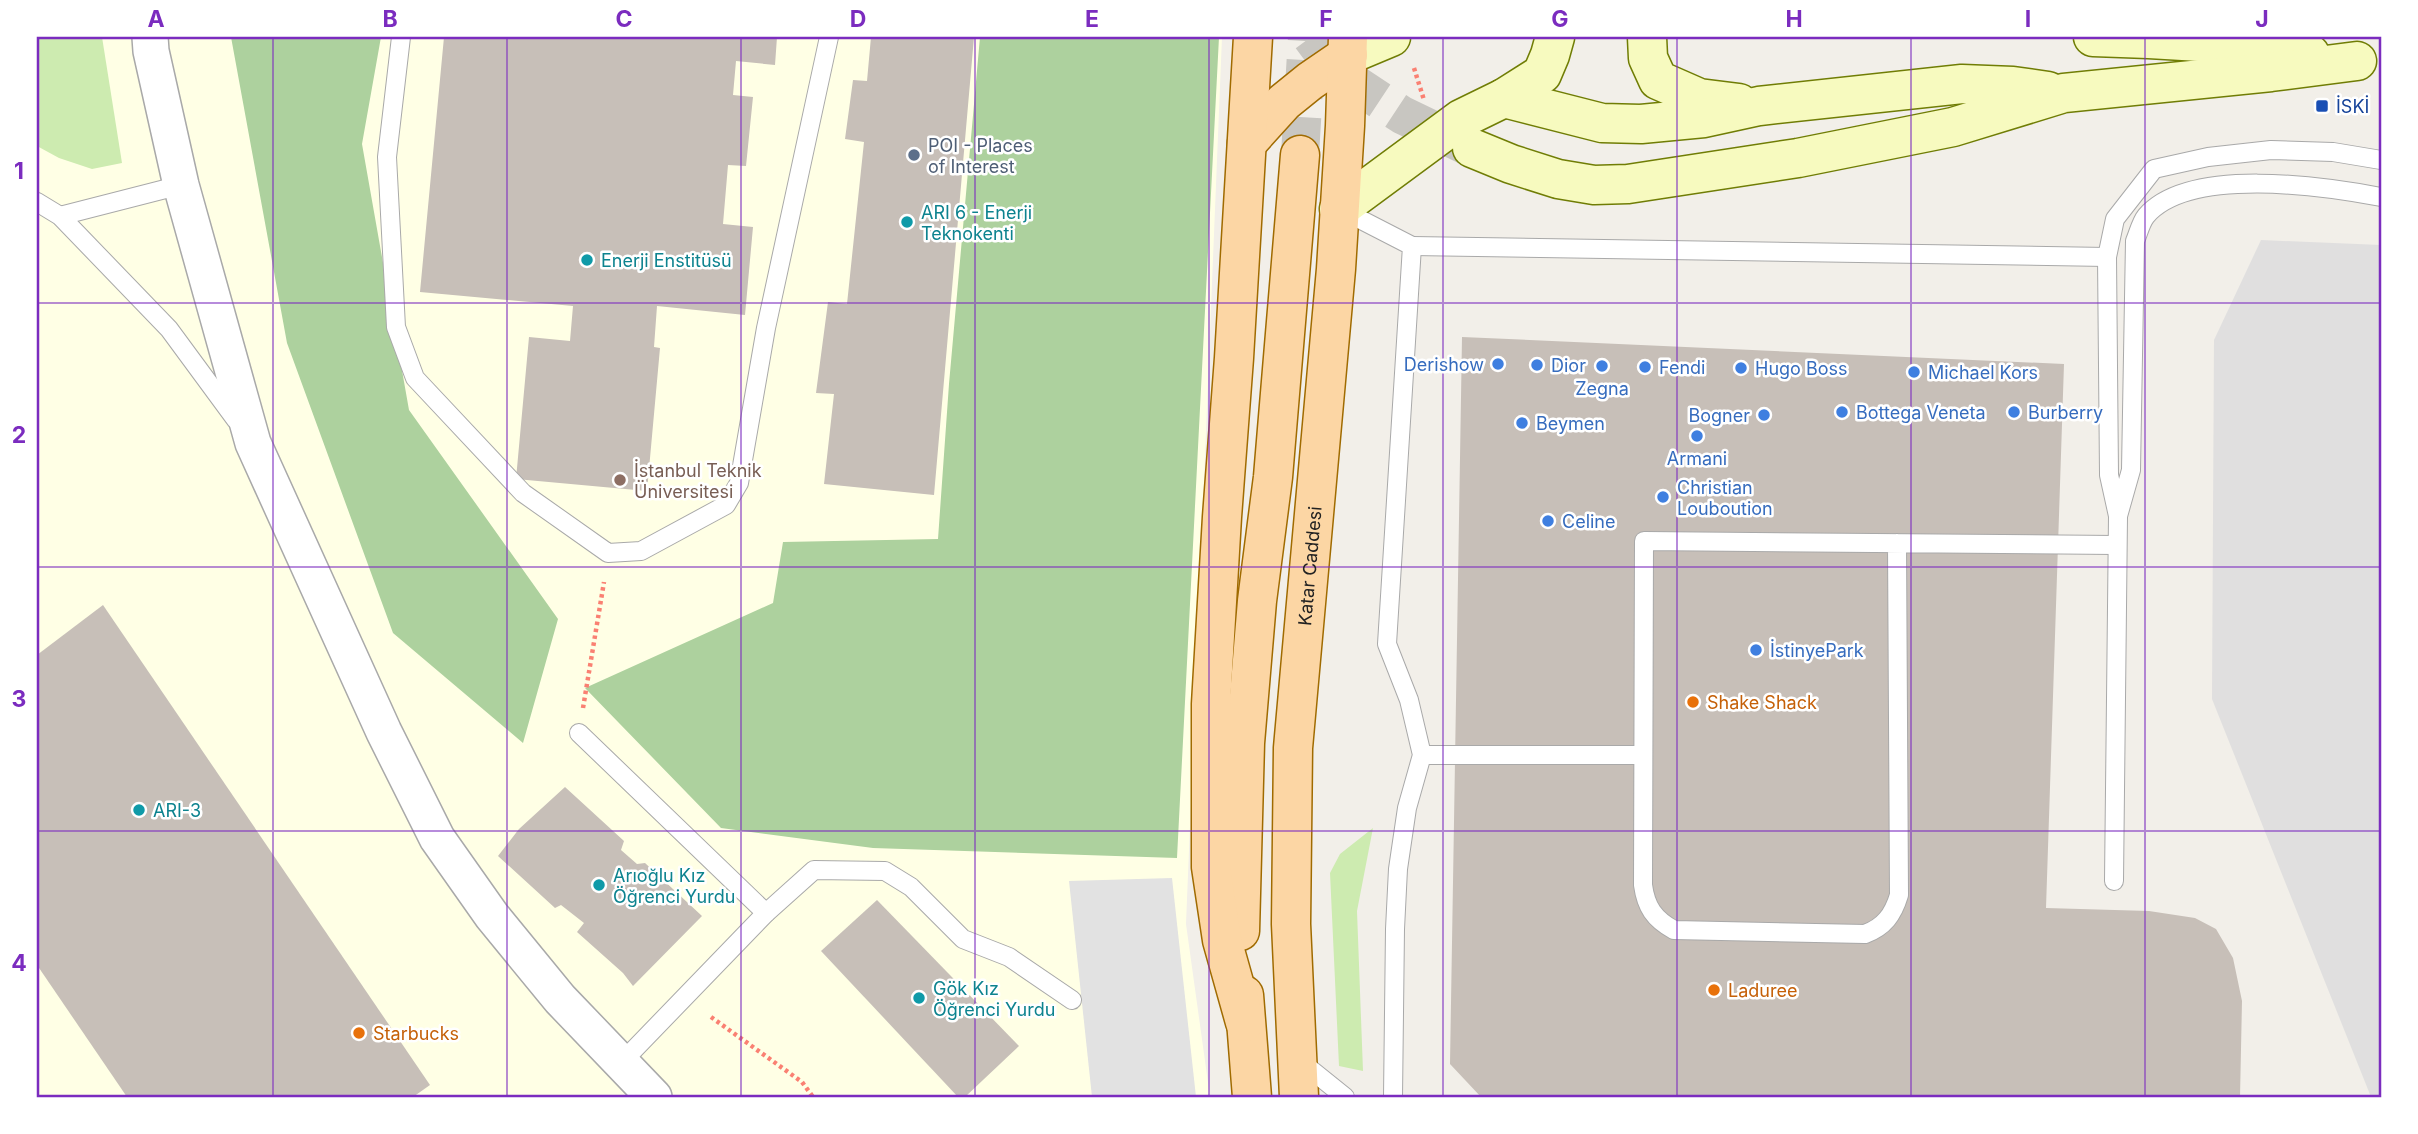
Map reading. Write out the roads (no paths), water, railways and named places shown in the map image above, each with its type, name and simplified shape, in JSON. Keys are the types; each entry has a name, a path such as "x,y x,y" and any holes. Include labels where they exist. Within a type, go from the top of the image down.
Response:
{"main road":[{"path":"1245,1022 1222,940 1212,867 1211,704 1252,37"},
{"path":"1247,143 1284,102 1348,46"},
{"name":"Katar Caddesi","path":"1299,1097 1291,924 1293,748 1336,269 1348,46"},
{"path":"1252,1097 1240,916 1245,743 1257,601 1273,477 1300,155"}],"street":[{"path":"150,37 181,185 253,443 384,732 437,838 492,916 560,999 654,1097"},
{"path":"1339,209 1461,119 1504,98 1542,74 1555,37"},
{"path":"1647,37 1648,58 1658,80 1699,98 1759,106"},
{"path":"2093,37 2151,38 2267,47 2369,62"},
{"path":"1348,46 1402,47"},
{"path":"1472,148 1558,179 1594,185 1628,184 1798,158 1953,127 2064,93 2369,62"},
{"path":"1504,98 1602,123 1641,124 1704,118 1759,106 1962,84 2013,86 2064,93"}],"lane":[{"path":"401,37 387,157 396,327 415,378 523,493 608,554 640,551 714,512 726,505 739,483 766,328 828,37"},
{"path":"2118,516 2109,475 2107,257 2115,219 2154,169 2208,157 2271,150 2333,152 2381,160"},
{"path":"2115,881 2116,545 2118,516 2131,470 2136,241 2145,217 2168,200 2214,185 2281,184 2381,197"},
{"path":"60,216 181,185"},
{"path":"37,202 60,216 170,328 253,443"},
{"path":"1339,209 1412,246 2107,257"},
{"path":"1393,1097 1398,869 1407,808 1422,755 1409,700 1387,644 1412,246"},
{"path":"1897,543 1899,895 1894,910 1886,922 1865,934 1674,930 1662,923 1653,915 1645,900 1643,885 1644,541 1897,543 2116,545"},
{"path":"579,733 766,913"},
{"path":"1422,755 1643,755"},
{"path":"621,1063 766,913 814,870 885,871 911,887 963,939 1009,957 1072,1000"},
{"path":"1296,1057 1345,1097"}],"tunnel":[{"path":"1300,155 1307,37"},
{"path":"1311,37 1337,72 1402,115 1467,146"}],"place":[{"name":"İSKİ","path":"2322,106"},
{"name":"POI - Places of Interest","path":"914,155"},
{"name":"ARI 6 - Enerji Teknokenti","path":"907,222"},
{"name":"Enerji Enstitüsü","path":"587,260"},
{"name":"Derishow","path":"1498,364"},
{"name":"Dior","path":"1537,365"},
{"name":"Zegna","path":"1602,366"},
{"name":"Fendi","path":"1645,367"},
{"name":"Hugo Boss","path":"1741,368"},
{"name":"Michael Kors","path":"1914,372"},
{"name":"Bottega Veneta","path":"1842,412"},
{"name":"Burberry","path":"2014,412"},
{"name":"Bogner","path":"1764,415"},
{"name":"Beymen","path":"1522,423"},
{"name":"Armani","path":"1697,436"},
{"name":"İstanbul Teknik Üniversitesi","path":"620,480"},
{"name":"Christian Louboution","path":"1663,497"},
{"name":"Celine","path":"1548,521"},
{"name":"İstinyePark","path":"1756,650"},
{"name":"Shake Shack","path":"1693,702"},
{"name":"ARI-3","path":"139,810"},
{"name":"Arıoğlu Kız Öğrenci Yurdu","path":"599,885"},
{"name":"Laduree","path":"1714,990"},
{"name":"Gök Kız Öğrenci Yurdu","path":"919,998"},
{"name":"Starbucks","path":"359,1033"}]}
